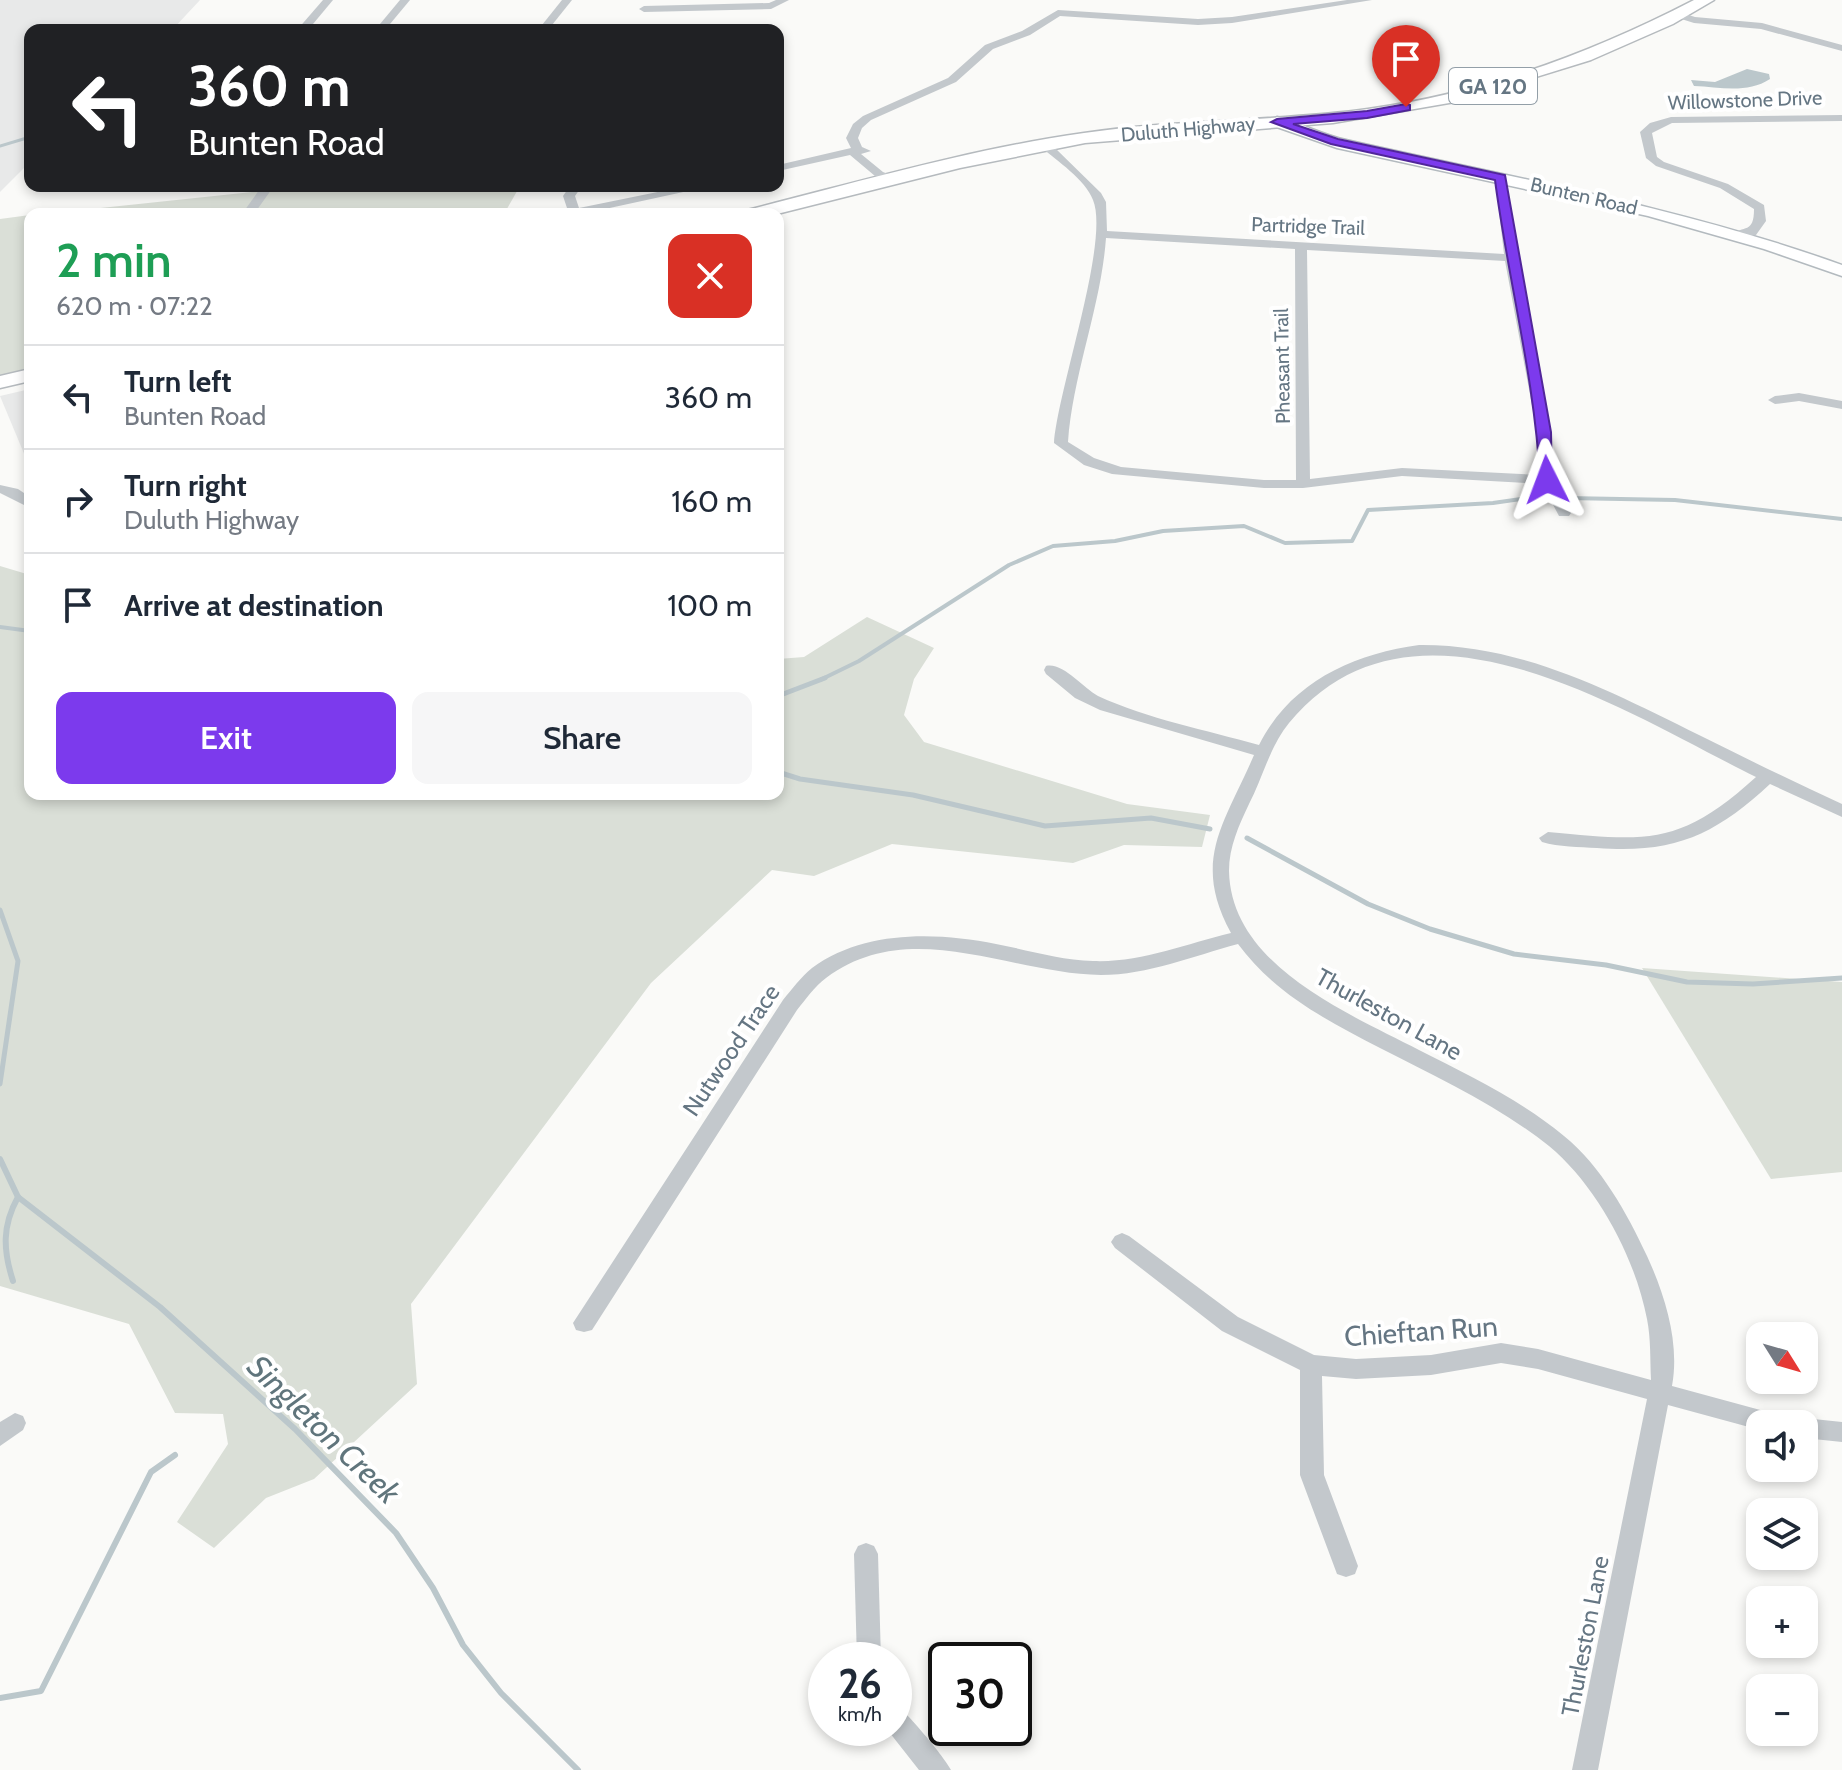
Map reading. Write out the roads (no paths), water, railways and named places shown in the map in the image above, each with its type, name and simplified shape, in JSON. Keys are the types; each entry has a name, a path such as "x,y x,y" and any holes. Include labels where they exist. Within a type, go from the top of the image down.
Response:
{"main road":[{"name":"Duluth Highway","path":"779,208 1045,145 1125,133 1367,114 1450,98 1572,60 1679,15 1706,0"},
{"path":"0,382 24,376"}],"street":[{"path":"307,24 328,0"},
{"path":"385,24 405,0"},
{"path":"548,24 567,0"},
{"path":"644,9 771,6 784,0"},
{"path":"858,150 852,138 857,126 867,118 952,80 989,47 1026,33 1055,9 1198,22 1232,20 1367,0"},
{"path":"1679,15 1694,20 1762,26 1842,48"},
{"name":"Willowstone Drive","path":"1741,221 1741,194 1660,164 1652,158 1646,132 1654,125 1671,120 1842,118"},
{"name":"Bunten Road","path":"1277,122 1335,142 1501,177 1741,221 1842,271"},
{"path":"1045,145 1070,166 1100,200 1102,234 1063,414 1061,443 1082,460 1121,471 1230,482 1303,484 1402,472 1547,480"},
{"path":"784,167 858,150"},
{"path":"858,150 855,155 879,174 894,180"},
{"path":"1501,177 1511,258 1544,432 1547,480 1564,513"},
{"path":"594,208 675,192"},
{"path":"1760,217 1752,232 1741,221 1760,217"},
{"name":"Partridge Trail","path":"1102,234 1511,258"},
{"name":"Pheasant Trail","path":"1301,247 1303,484"},
{"path":"1775,400 1799,397 1842,405"},
{"path":"0,489 13,492 24,500"},
{"name":"Thurleston Lane","path":"1585,1770 1660,1394 1658,1317 1630,1239 1576,1161 1557,1142 1504,1107 1314,1005 1287,985 1241,937 1231,915 1220,874 1224,840 1279,724 1300,700 1325,680 1383,657 1438,650 1504,657 1591,686 1842,811"},
{"path":"1052,670 1081,694 1106,706 1265,753"},
{"path":"1548,838 1649,846 1689,836 1737,807 1768,776"},
{"name":"Nutwood Trace","path":"584,1323 790,1005 818,974 850,956 891,944 938,943 982,947 1042,962 1102,969 1132,967 1241,937"},
{"name":"Chieftan Run","path":"1122,1242 1230,1324 1311,1365 1356,1369 1416,1366 1501,1353 1538,1359 1746,1416"},
{"path":"1311,1365 1312,1475 1346,1566"},
{"path":"1818,1429 1842,1432"},
{"path":"866,1554 868,1642"},
{"path":"912,1741 938,1770"}],"waterway":[{"path":"0,146 24,139"},
{"path":"821,680 859,661 1009,565 1053,546 1115,541 1163,531 1244,526 1285,543 1352,541 1368,510 1493,503 1542,496"},
{"path":"1566,498 1675,500 1842,519"},
{"path":"0,627 24,630"},
{"path":"821,680 825,678"},
{"path":"784,694 821,680"},
{"path":"784,774 800,779 913,795 1045,826 1151,818 1210,829"},
{"path":"1247,838 1368,904 1430,929 1514,954 1606,965 1687,982 1753,984 1842,978"},
{"name":"Singleton Creek","path":"0,910 18,961 0,1084"},
{"name":"Singleton Creek","path":"0,1159 18,1197"},
{"path":"13,1281 6,1238 9,1218 18,1197"},
{"name":"Singleton Creek","path":"18,1197 160,1307 295,1429 396,1533 433,1588 463,1645 501,1693 578,1770"},
{"path":"0,1698 41,1691 151,1472 175,1455"}]}
